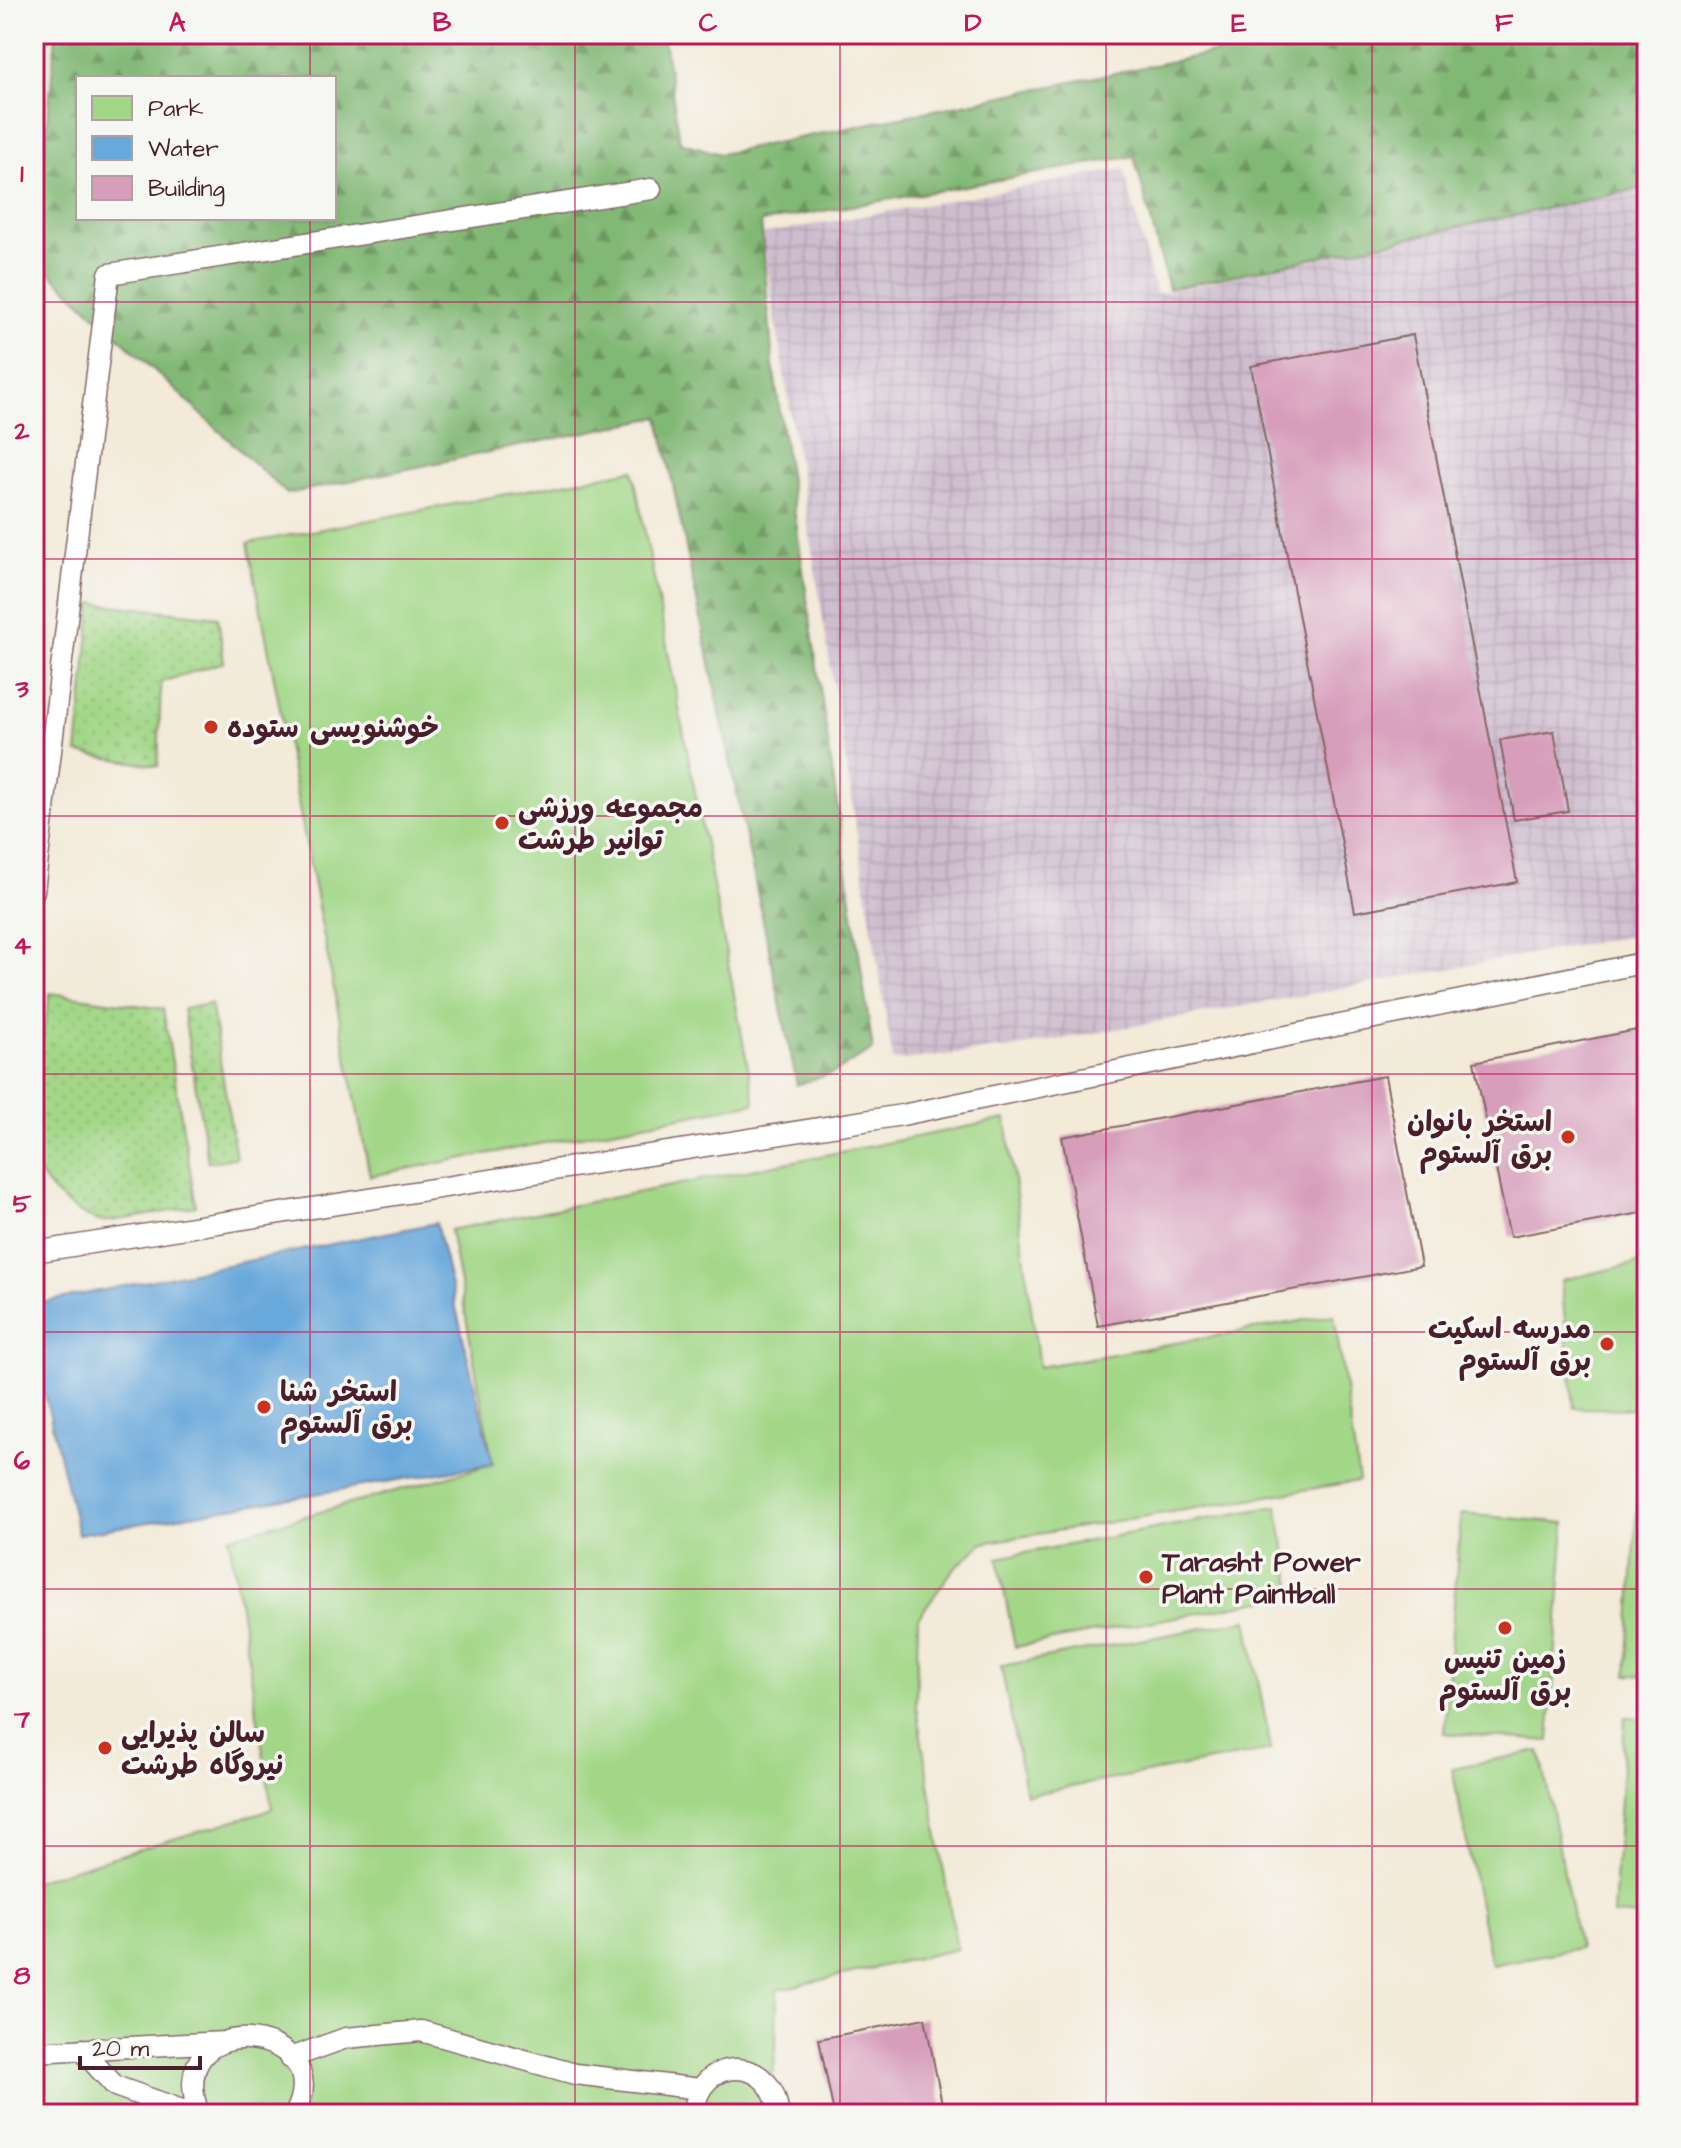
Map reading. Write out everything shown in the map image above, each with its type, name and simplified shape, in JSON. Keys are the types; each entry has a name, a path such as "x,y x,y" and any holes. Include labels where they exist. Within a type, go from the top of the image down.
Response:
{"lane":[{"path":"34,891 37,832 109,274 651,189"},
{"path":"34,1252 902,1115 1647,962"},
{"path":"290,2058 346,2038 421,2031 575,2074 700,2089"},
{"path":"81,2049 115,2086 196,2114 193,2083 199,2066 210,2051 242,2036 260,2038 277,2045 290,2058 301,2091 295,2114"},
{"path":"34,2052 224,2042"},
{"path":"694,2114 700,2089 720,2071 748,2070 770,2086 778,2114"}],"shaded area":[{"path":"1124,169 1156,294 1647,187 1647,933 1017,1047 893,1061 762,234"}],"green space":[{"path":"56,34 663,34 680,142 720,154 1305,34 1647,34 1647,187 1169,289 1134,156 761,222 773,365 873,1050 833,1073 797,1085 659,417 287,494 34,258"},
{"name":"مجموعه ورزشی توانیر طرشت","path":"633,470 755,1103 370,1176 248,543"},
{"path":"92,603 218,617 224,662 161,682 158,766 77,753"},
{"path":"50,993 163,1009 196,1206 99,1221 74,1209 41,1176 35,1160 33,1114"},
{"path":"211,1004 236,1158 208,1162 183,1009"},
{"path":"1006,1119 1039,1367 1334,1315 1359,1481 983,1543 953,1570 918,1618 916,1707 957,1949 777,1990 776,2049 768,2114 34,2114 34,1881 272,1809 229,1537 493,1464 450,1230"},
{"name":"مدرسه اسکیت برق آلستوم","path":"1647,1261 1647,1409 1574,1408 1561,1280"},
{"name":"زمین تنیس برق آلستوم","path":"1639,1475 1647,1476 1647,1676 1627,1675"},
{"name":"Tarasht Power Plant Paintball","path":"1277,1506 1294,1595 1015,1647 998,1558"},
{"name":"زمین تنیس برق آلستوم","path":"1461,1514 1565,1523 1549,1741 1444,1733"},
{"path":"1247,1620 1271,1750 1026,1795 1001,1666"},
{"name":"زمین تنیس برق آلستوم","path":"1625,1717 1647,1718 1647,1917 1613,1915"},
{"name":"زمین تنیس برق آلستوم","path":"1540,1751 1579,1948 1491,1965 1452,1768"}],"water":[{"name":"استخر شنا برق آلستوم","path":"436,1223 493,1464 78,1534 34,1349 34,1304"}],"building":[{"path":"1413,335 1517,882 1355,912 1251,366"},
{"path":"1554,731 1568,811 1514,820 1500,740"},
{"name":"استخر بانوان برق آلستوم","path":"1647,1028 1647,1212 1510,1237 1474,1062"},
{"path":"1385,1076 1421,1266 1098,1326 1062,1137"},
{"path":"925,2018 944,2114 834,2114 819,2039"}],"place":[{"name":"خوشنویسی ستوده","path":"211,727"},
{"name":"مجموعه ورزشی توانیر طرشت","path":"502,823"},
{"name":"استخر بانوان برق آلستوم","path":"1568,1137"},
{"name":"مدرسه اسکیت برق آلستوم","path":"1607,1344"},
{"name":"استخر شنا برق آلستوم","path":"264,1407"},
{"name":"Tarasht Power Plant Paintball","path":"1146,1577"},
{"name":"زمین تنیس برق آلستوم","path":"1505,1628"},
{"name":"سالن پذیرایی نیروگاه طرشت","path":"105,1748"}]}
